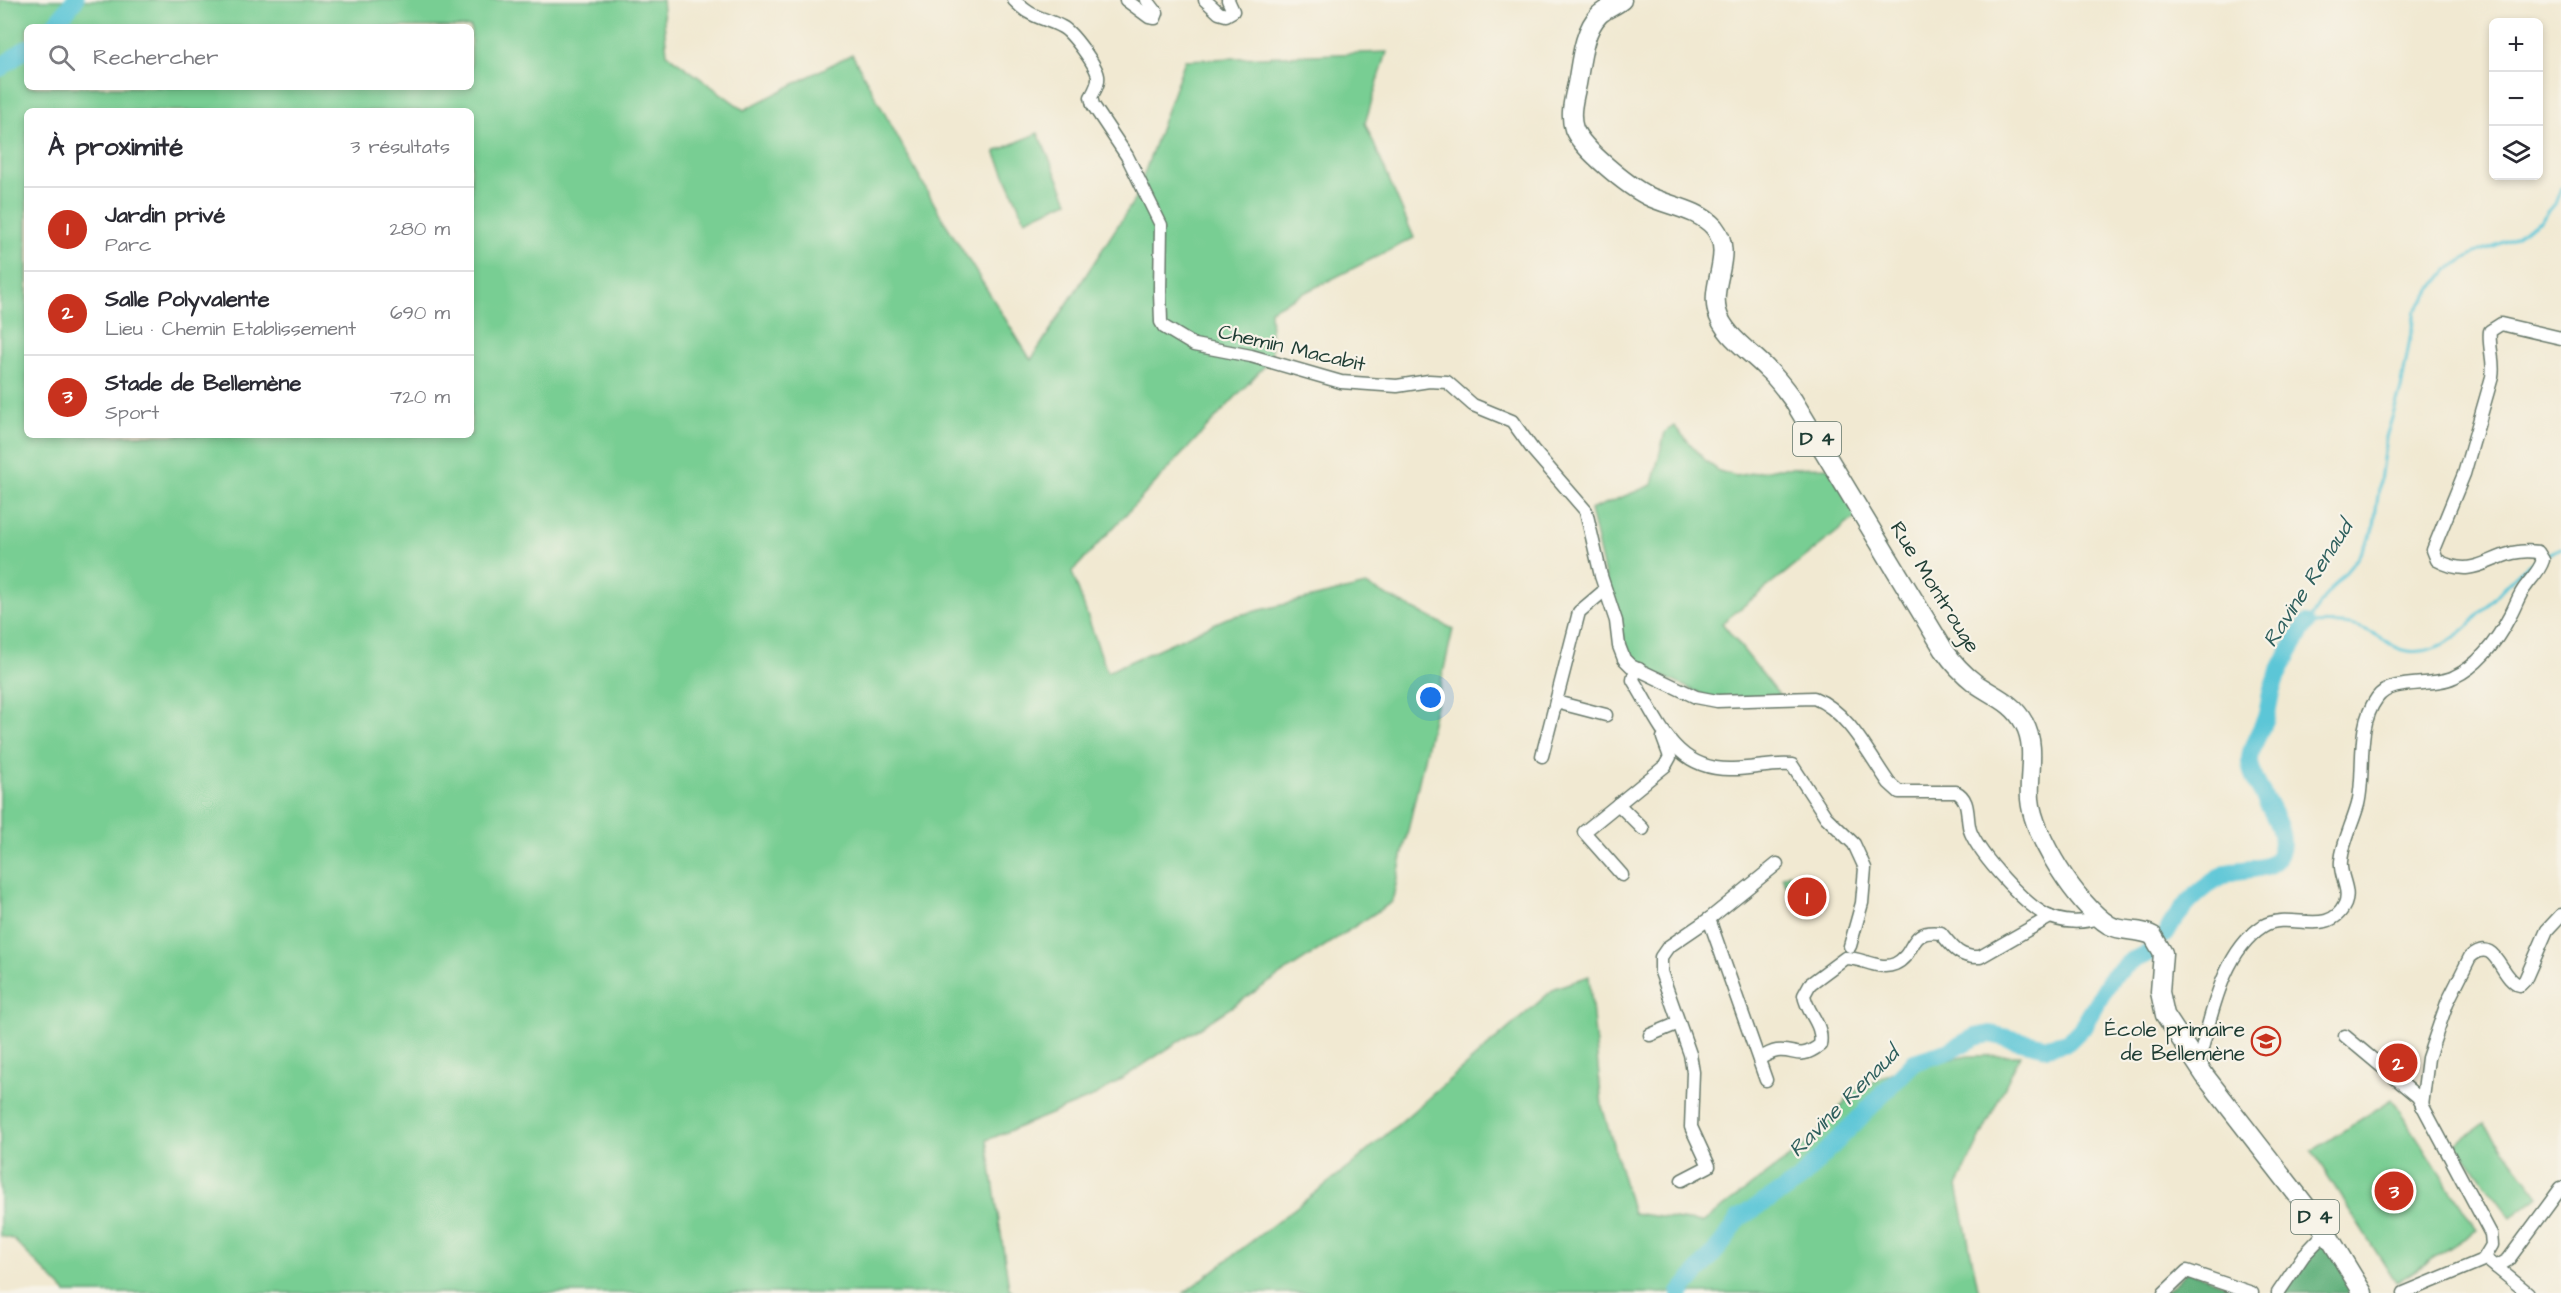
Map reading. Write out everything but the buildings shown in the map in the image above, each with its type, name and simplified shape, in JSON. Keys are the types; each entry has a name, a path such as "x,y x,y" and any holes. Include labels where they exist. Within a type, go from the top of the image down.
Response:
{"main road":[{"name":"Rue Montrouge","path":"1622,0 1599,15 1588,33 1572,104 1575,130 1584,144 1630,184 1648,196 1699,216 1712,225 1720,237 1724,251 1715,296 1717,312 1725,327 1768,369 1793,400 1954,663 1977,684 2015,708 2031,741 2030,801 2051,855 2067,882 2086,907 2109,925 2153,936 2163,953 2160,992 2165,1015 2224,1101 2326,1232 2364,1293"}],"street":[{"name":"Chemin Macabit","path":"1014,0 1028,14 1065,28 1093,63 1098,75 1098,85 1091,98 1093,105 1127,156 1161,225 1160,291 1161,322 1164,327 1194,345 1251,356 1341,382 1397,386 1429,381 1447,382 1473,405 1512,421 1533,450 1586,511 1605,590 1616,621 1621,653 1631,666 1675,690 1717,701 1814,698 1826,703 1841,716 1889,783 1899,792 1956,792 1962,794 1967,806 1969,831 1993,866 2042,913 2050,917"},
{"path":"1126,0 1149,17 1155,18 1157,14 1155,7 1147,0"},
{"path":"1205,0 1219,13 1226,15 1233,11 1228,0"},
{"path":"2198,1063 2210,1013 2223,980 2244,944 2265,925 2296,920 2326,922 2337,916 2344,907 2348,895 2340,871 2343,846 2358,803 2366,718 2378,696 2399,686 2434,683 2453,678 2470,667 2498,638 2525,587 2540,571 2543,560 2538,552 2524,550 2502,555 2480,567 2466,570 2437,560 2433,550 2464,474 2492,377 2495,363 2489,339 2490,331 2501,324 2561,338"},
{"path":"1542,756 1579,612 1582,607 1605,590"},
{"path":"1639,669 1633,680 1678,751 1690,761 1702,766 1732,770 1781,764 1792,765 1798,770 1826,817 1854,844 1864,868 1865,886 1850,946"},
{"path":"1556,702 1606,715"},
{"path":"1622,874 1584,832 1669,762 1670,757 1661,725"},
{"path":"1618,804 1643,829"},
{"path":"1682,1180 1710,1166 1691,1127 1693,1072 1690,1054 1660,972 1661,957 1668,947 1709,920 1777,864"},
{"path":"2422,1106 2428,1058 2447,1003 2470,957 2476,952 2488,952 2495,955 2510,980 2520,985 2525,980 2547,930 2561,915"},
{"path":"1759,1059 1778,1051 1796,1055 1812,1052 1820,1045 1822,1035 1804,995 1810,984 1845,958 1886,966 1894,965 1902,960 1921,934 1928,931 1941,933 1955,950 1966,958 1980,957 2050,917 2078,921 2100,917"},
{"path":"1709,920 1766,1080"},
{"path":"1650,1035 1679,1023"},
{"path":"2344,1036 2418,1097 2487,1223 2492,1245 2483,1260 2428,1289 2403,1293"},
{"path":"2496,1267 2508,1260 2561,1188"},
{"path":"2278,1293 2304,1255 2326,1232"},
{"path":"2483,1260 2496,1267 2528,1293"},
{"path":"2164,1293 2187,1271 2252,1293"}],"green space":[{"path":"0,0 662,0 667,54 744,110 852,54 941,216 1031,360 1135,199 1185,60 1387,52 1365,123 1414,238 1270,310 1272,358 1072,572 1107,672 1227,618 1366,585 1453,629 1392,902 1097,1095 987,1140 1009,1288 1014,1293 66,1293 13,1239 0,1236"},
{"path":"1038,133 1068,201 1025,220 995,152"},
{"path":"1674,426 1706,461 1719,471 1736,476 1778,468 1834,467 1862,512 1722,623 1780,696 1717,701 1624,659 1590,510 1652,485 1665,432"},
{"path":"1789,873 1795,882 1820,882 1819,914 1803,914 1782,877"},
{"path":"1589,976 1602,1106 1633,1213 1702,1223 1813,1139 1852,1093 1896,1070 1968,1056 2020,1055 1957,1186 1979,1293 1184,1293 1350,1166 1555,988"},
{"path":"2392,1099 2477,1230 2396,1283 2312,1151"},
{"path":"2484,1123 2539,1196 2511,1218 2456,1144"},
{"path":"2326,1232 2363,1293 2278,1293"},
{"path":"2187,1271 2252,1293 2164,1293"}],"waterway":[{"path":"55,24 75,0"},
{"path":"0,68 24,50"},
{"name":"Ravine Renaud","path":"2306,624 2327,594 2356,560 2373,532 2386,437 2401,389 2415,311 2447,270 2473,254 2512,239 2541,220 2555,204 2561,188"},
{"path":"2544,556 2561,548"},
{"path":"2306,624 2350,625 2367,630 2403,650 2427,650 2445,643 2462,631 2507,584 2538,559"},
{"name":"Ravine Renaud","path":"2166,934 2184,908 2208,885 2232,872 2269,865 2279,855 2282,844 2281,833 2252,773 2250,757 2266,716 2275,680 2306,624"},
{"name":"Ravine Renaud","path":"1680,1293 1725,1240 1739,1218 1797,1182 1914,1062 1949,1051 1975,1037 1990,1034 2047,1047 2068,1042 2082,1028 2112,977 2131,961 2149,953"}],"place":[{"name":"Jardin privé","path":"1807,897"},
{"name":"École primaire de Bellemène","path":"2266,1041"},
{"name":"Salle Polyvalente","path":"2398,1063"},
{"name":"Stade de Bellemène","path":"2394,1191"}]}
